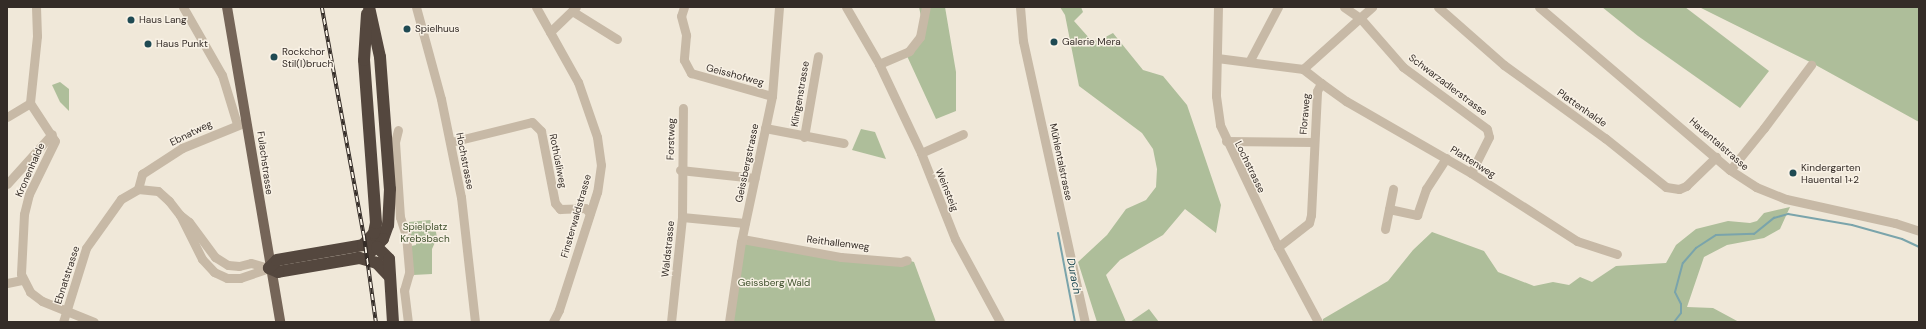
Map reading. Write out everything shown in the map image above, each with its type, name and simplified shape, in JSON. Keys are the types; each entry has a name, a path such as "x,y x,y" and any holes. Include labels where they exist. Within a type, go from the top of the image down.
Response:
{"highway":[{"path":"359,258 377,247 388,225 390,204 382,70 368,7"},
{"path":"363,245 374,233 376,223 364,60 368,7"},
{"path":"368,7 385,226"},
{"path":"274,267 363,245 377,247 389,259 393,322"},
{"path":"274,267 359,258 377,263 389,276"}],"main road":[{"name":"Fulachstrasse","path":"227,7 242,123 274,267 280,322"}],"street":[{"path":"7,117 30,103 38,36 36,7"},
{"path":"183,7 222,75 242,123"},
{"name":"Hochstrasse","path":"416,7 451,142 468,248 475,322"},
{"name":"Finsterwaldstrasse","path":"536,7 578,82 600,148 601,176 560,310 553,322"},
{"name":"Geisshofweg","path":"684,7 681,16 686,35 684,60 691,73 772,96"},
{"name":"Geissbergstrasse","path":"728,322 742,239 772,96 779,7"},
{"name":"Weinsteig","path":"846,7 879,64 921,153 955,239 1000,322"},
{"path":"879,64 909,51 920,37 926,7"},
{"name":"Mühlentalstrasse","path":"1020,7 1023,41 1085,322"},
{"name":"Lochstrasse","path":"1218,7 1216,96 1220,125 1226,141 1278,247 1318,322"},
{"path":"1249,62 1278,7"},
{"name":"Schwarzadlerstrasse","path":"1344,7 1361,19 1403,67 1487,128 1489,137 1471,173"},
{"path":"1218,58 1303,69 1361,19 1372,7"},
{"name":"Plattenhalde","path":"1438,7 1504,65 1605,138 1666,188 1679,189 1686,186 1716,158"},
{"name":"Hauentalstrasse","path":"1539,7 1730,170 1756,187 1779,197 1895,223 1919,231"},
{"path":"550,32 574,9 617,39"},
{"name":"Klingenstrasse","path":"804,137 818,56"},
{"path":"1730,170 1811,66"},
{"name":"Floraweg","path":"1278,247 1309,223 1317,92 1321,83 1303,69"},
{"name":"Plattenweg","path":"1321,83 1346,101 1471,173 1577,241 1617,254"},
{"name":"Kronenhalde","path":"23,280 21,274 24,214 29,194 55,142 52,134 30,103"},
{"name":"Forstweg","path":"682,217 680,170 683,108"},
{"name":"Rothüsliweg","path":"451,142 532,122 540,131 555,203 560,209 585,208 590,214"},
{"name":"Ebnatweg","path":"138,189 142,174 182,148 242,123"},
{"name":"Klingenstrasse","path":"765,128 804,137 844,143"},
{"path":"398,130 395,142 400,217 406,235 409,273 404,290 408,322"},
{"path":"7,184 52,134"},
{"path":"921,153 963,134"},
{"path":"1226,141 1314,142"},
{"path":"1389,209 1417,215 1426,189 1446,158"},
{"name":"Forstweg","path":"680,170 755,178"},
{"path":"138,189 158,192 170,201 180,215 196,249 214,272 227,278 240,278 274,267"},
{"name":"Ebnatstrasse","path":"63,322 86,248 121,199 138,189"},
{"path":"1385,229 1393,189"},
{"path":"180,215 189,222 215,257 228,265 239,266 251,263 274,267"},
{"name":"Waldstrasse","path":"671,322 682,217 746,223"},
{"name":"Reithallenweg","path":"742,239 841,257 901,262 907,260"},
{"path":"7,283 23,280 30,292 66,312 94,322"}],"green space":[{"path":"919,7 945,7 956,72 956,111 936,119 907,56 925,36"},
{"path":"1060,7 1081,7 1083,12 1074,21 1090,39 1098,41 1113,33 1143,70 1163,76 1187,105 1221,205 1216,233 1185,209 1163,235 1120,260 1106,275 1126,322 1097,322 1078,262 1107,235 1126,209 1146,200 1156,187 1157,169 1153,149 1142,133 1079,86 1065,15"},
{"path":"1602,7 1685,7 1769,71 1740,108 1638,36"},
{"path":"1699,7 1919,7 1919,122 1812,63"},
{"path":"60,82 69,89 69,111 60,102 52,85"},
{"path":"861,129 875,132 886,159 852,150"},
{"path":"1790,207 1780,229 1764,238 1727,245 1704,257 1687,307 1713,308 1739,322 1323,322 1323,319 1388,281 1413,250 1432,232 1484,251 1498,272 1534,286 1553,282 1569,285 1580,277 1592,282 1616,266 1666,263 1676,245 1696,229 1728,221 1750,223 1757,221 1764,213"},
{"name":"Spielplatz Krebsbach","path":"430,220 435,226 437,238 432,249 432,274 413,275 411,246 416,245 416,237 411,238 409,222"},
{"name":"Geissberg Wald","path":"742,239 841,257 907,260 914,262 936,322 729,322"},
{"path":"1149,309 1159,322 1130,322"}],"waterway":[{"path":"1674,322 1681,313 1681,304 1675,292 1683,263 1696,248 1716,235 1754,234 1774,218 1788,214 1852,225 1902,239 1919,247"},
{"name":"Durach","path":"1058,233 1075,322"}],"railway":[{"path":"322,7 364,235 376,322"}],"place":[{"name":"Haus Lang","path":"131,20"},
{"name":"Spielhuus","path":"407,29"},
{"name":"Galerie Mera","path":"1054,42"},
{"name":"Haus Punkt","path":"148,44"},
{"name":"Rockchor Stil(l)bruch","path":"274,57"},
{"name":"Kindergarten Hauental 1+2","path":"1793,173"}]}
